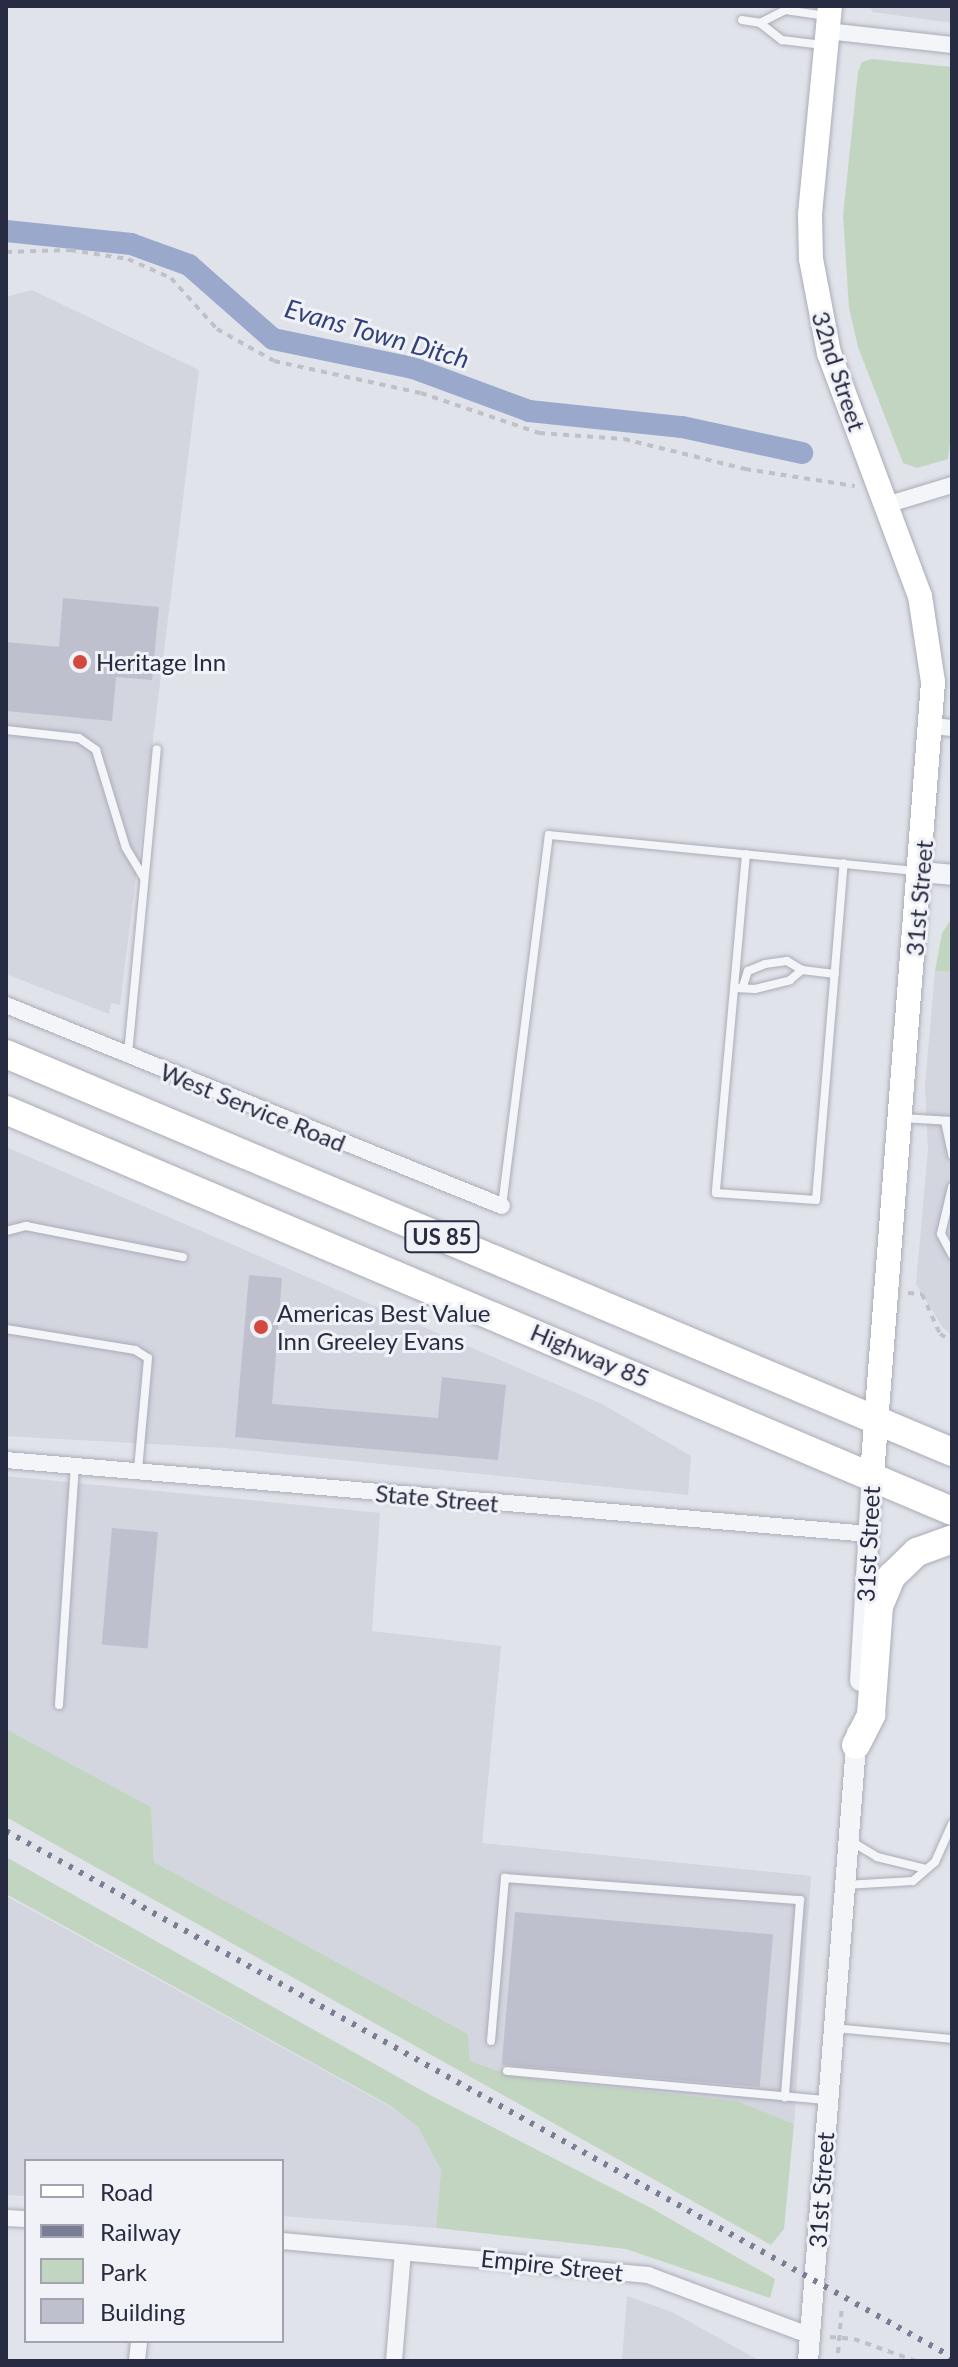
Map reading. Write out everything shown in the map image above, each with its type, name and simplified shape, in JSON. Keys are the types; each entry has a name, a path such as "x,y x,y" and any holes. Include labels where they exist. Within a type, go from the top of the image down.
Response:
{"highway":[{"name":"US 85","path":"6,1054 952,1452"},
{"name":"Highway 85","path":"6,1110 872,1474 952,1511"},
{"path":"856,1745 871,1715 879,1606 892,1576 917,1552 952,1539"}],"main road":[{"name":"32nd Street","path":"828,25 810,215 811,259 829,353 920,596 942,727"},
{"name":"31st Street","path":"872,1474 920,872 942,727"}],"street":[{"path":"828,25 952,45"},
{"path":"886,505 952,485"},
{"path":"920,872 952,875"},
{"name":"West Service Road","path":"6,1005 502,1206"},
{"name":"State Street","path":"6,1460 869,1534"},
{"name":"31st Street","path":"808,2361 856,1745 872,1474"},
{"name":"Empire Street","path":"284,2241 648,2275 811,2336"},
{"path":"394,2361 403,2252"}],"lane":[{"path":"760,23 785,10 828,25"},
{"path":"742,20 760,23 782,40 828,25"},
{"path":"6,730 79,738 96,750 126,848 144,879"},
{"path":"127,1056 157,749"},
{"path":"502,1206 549,835 920,872"},
{"path":"746,854 739,987 716,1193 816,1200 844,863"},
{"path":"739,987 748,971 765,964 787,961 802,970 835,974"},
{"path":"739,987 755,989 790,980 802,970"},
{"path":"900,1118 948,1121 952,1155"},
{"path":"952,1187 941,1234 952,1255"},
{"path":"6,1231 26,1226 183,1257"},
{"path":"6,1329 135,1350 148,1358 138,1472"},
{"path":"59,1705 75,1466"},
{"path":"844,1885 913,1881 942,1851 952,1824"},
{"path":"847,1839 877,1857 926,1869"},
{"path":"942,1851 952,1855"},
{"path":"491,2041 505,1878 800,1900 785,2097"},
{"path":"833,2028 952,2038"},
{"path":"507,2071 827,2100"}],"path":[{"path":"6,252 70,250 128,259 171,278 217,329 274,361 421,393 524,429 624,439 831,484 877,482"},
{"path":"902,1294 922,1294 940,1334 952,1341"},
{"path":"838,2353 842,2305"},
{"path":"811,2336 840,2338 916,2361"}],"shaded area":[{"path":"869,6 952,6 952,23 873,12"},
{"path":"32,290 199,370 120,1005 111,1003 109,1014 6,974 6,297"},
{"path":"935,971 952,972 952,1334 943,1328 916,1284 928,1150 925,1086"},
{"path":"6,1147 602,1404 691,1456 688,1495 225,1448 6,1436"},
{"path":"6,1476 380,1513 372,1631 501,1646 482,1843 811,1876 794,2124 736,2101 516,2077 470,2061 468,2034 154,1862 151,1807 6,1729"},
{"path":"6,1896 389,2106 418,2127 441,2170 436,2228 284,2216 284,2159 24,2159 24,2196 6,2195"},
{"path":"627,2296 672,2312 760,2361 622,2361"}],"green space":[{"path":"872,59 952,67 952,425 948,459 917,468 903,463 858,347 849,308 843,216 858,72 862,62"},
{"path":"952,918 952,972 935,971 942,933"},
{"path":"6,1729 151,1807 154,1862 468,2034 470,2061 516,2077 737,2101 794,2124 784,2229 771,2245 6,1817"},
{"path":"6,1857 430,2095 651,2208 775,2279 770,2298 626,2249 436,2228 441,2170 418,2127 389,2105 6,1894"}],"building":[{"name":"Heritage Inn","path":"63,598 159,607 152,680 116,677 112,721 6,711 6,642 59,647"},
{"name":"Americas Best Value Inn Greeley Evans","path":"249,1275 282,1278 272,1404 438,1418 442,1377 506,1385 498,1460 235,1437"},
{"path":"112,1528 158,1532 148,1649 102,1645"},
{"path":"515,1912 773,1935 760,2087 502,2064"}],"waterway":[{"name":"Evans Town Ditch","path":"6,231 131,244 189,265 273,339 413,368 529,411 682,427 802,453"}],"railway":[{"path":"6,1831 952,2357"}],"place":[{"name":"Heritage Inn","path":"80,662"},
{"name":"Americas Best Value Inn Greeley Evans","path":"261,1327"}]}
